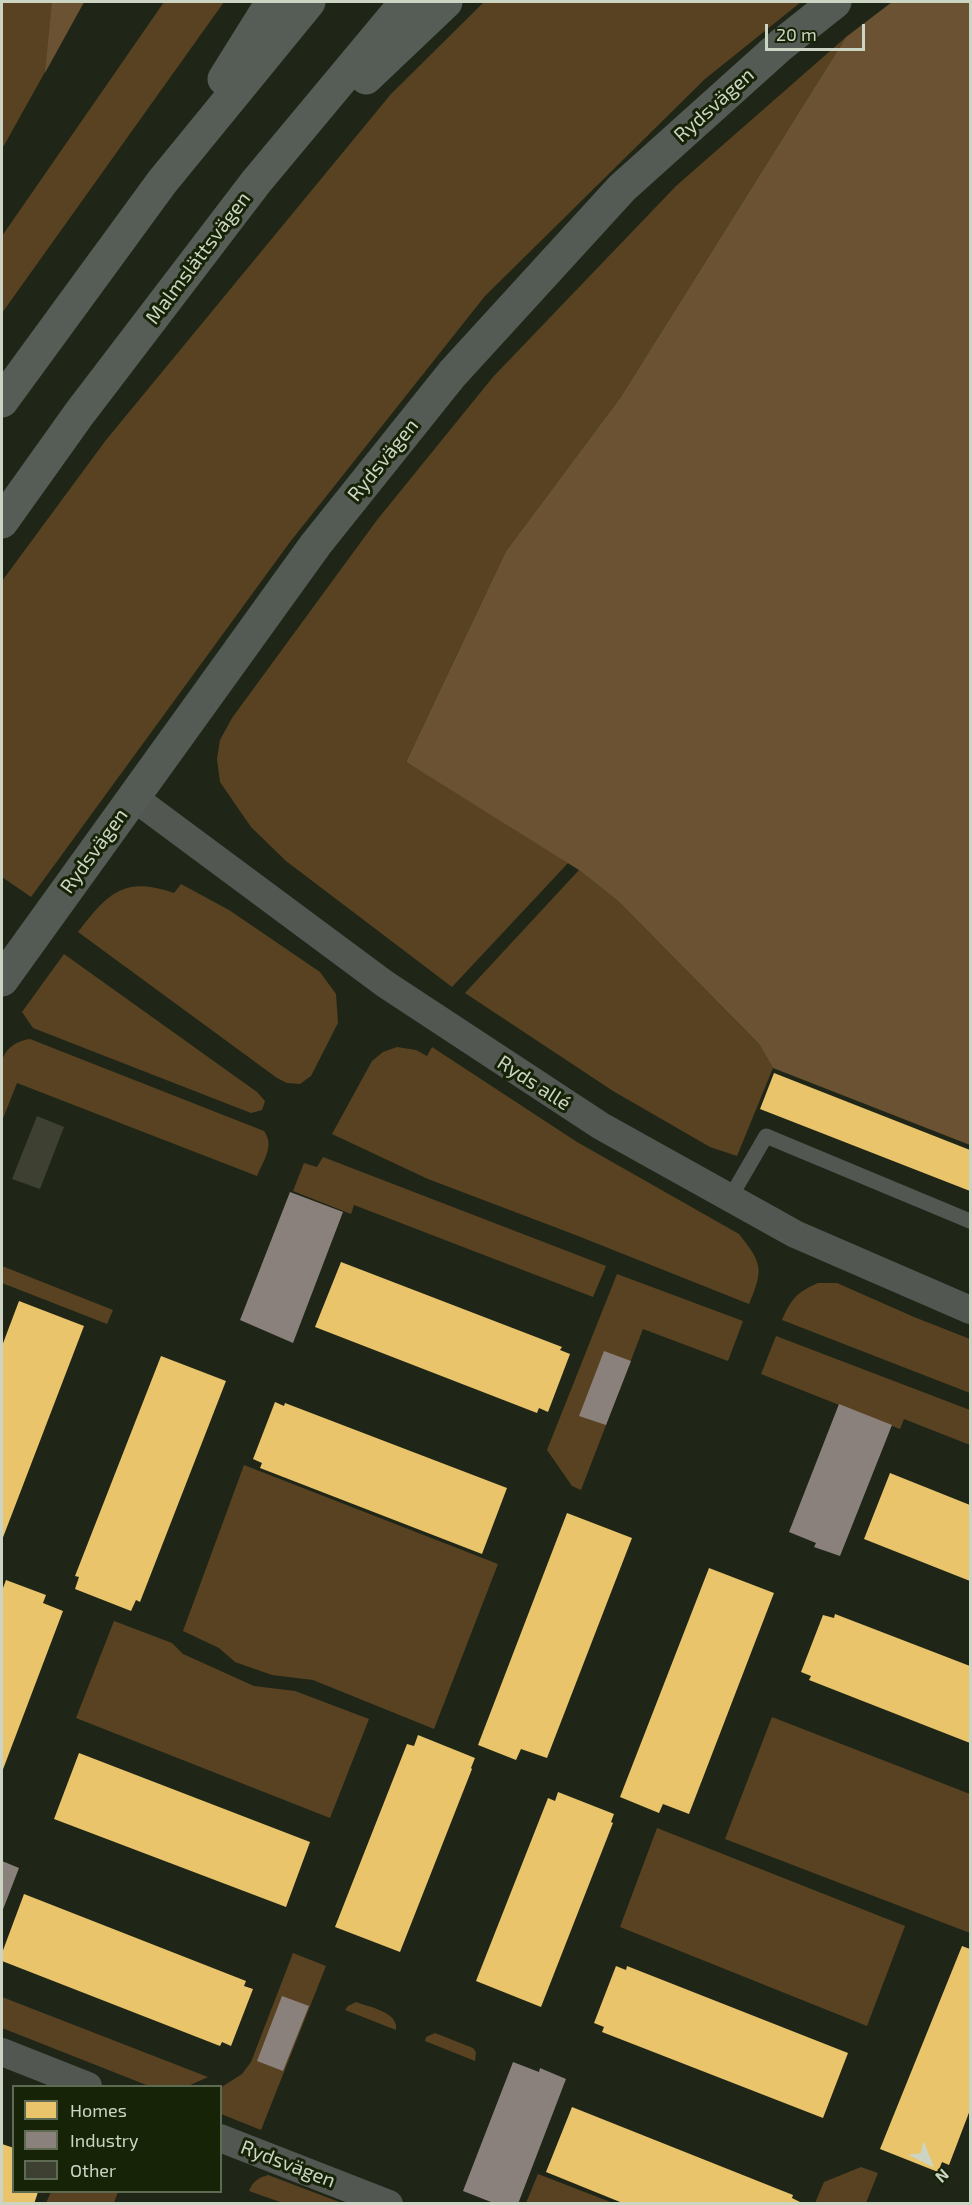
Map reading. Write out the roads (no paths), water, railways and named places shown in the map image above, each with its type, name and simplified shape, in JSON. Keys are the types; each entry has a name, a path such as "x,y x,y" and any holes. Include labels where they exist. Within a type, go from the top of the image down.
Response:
{"highway":[{"path":"162,182 272,2"},
{"path":"2,401 162,182 309,2"},
{"name":"Malmslättsvägen","path":"2,522 79,414 256,182 406,2"},
{"path":"256,182 446,2"}],"street":[{"name":"Rydsvägen","path":"2,980 316,544 452,374 622,188 781,45 835,2"},
{"name":"Ryds allé","path":"133,797 385,984 601,1126 795,1234 970,1310"},
{"path":"2,2052 85,2085"},
{"name":"Rydsvägen","path":"222,2139 389,2204"}],"lane":[{"path":"730,1198 766,1136 970,1221"}]}
